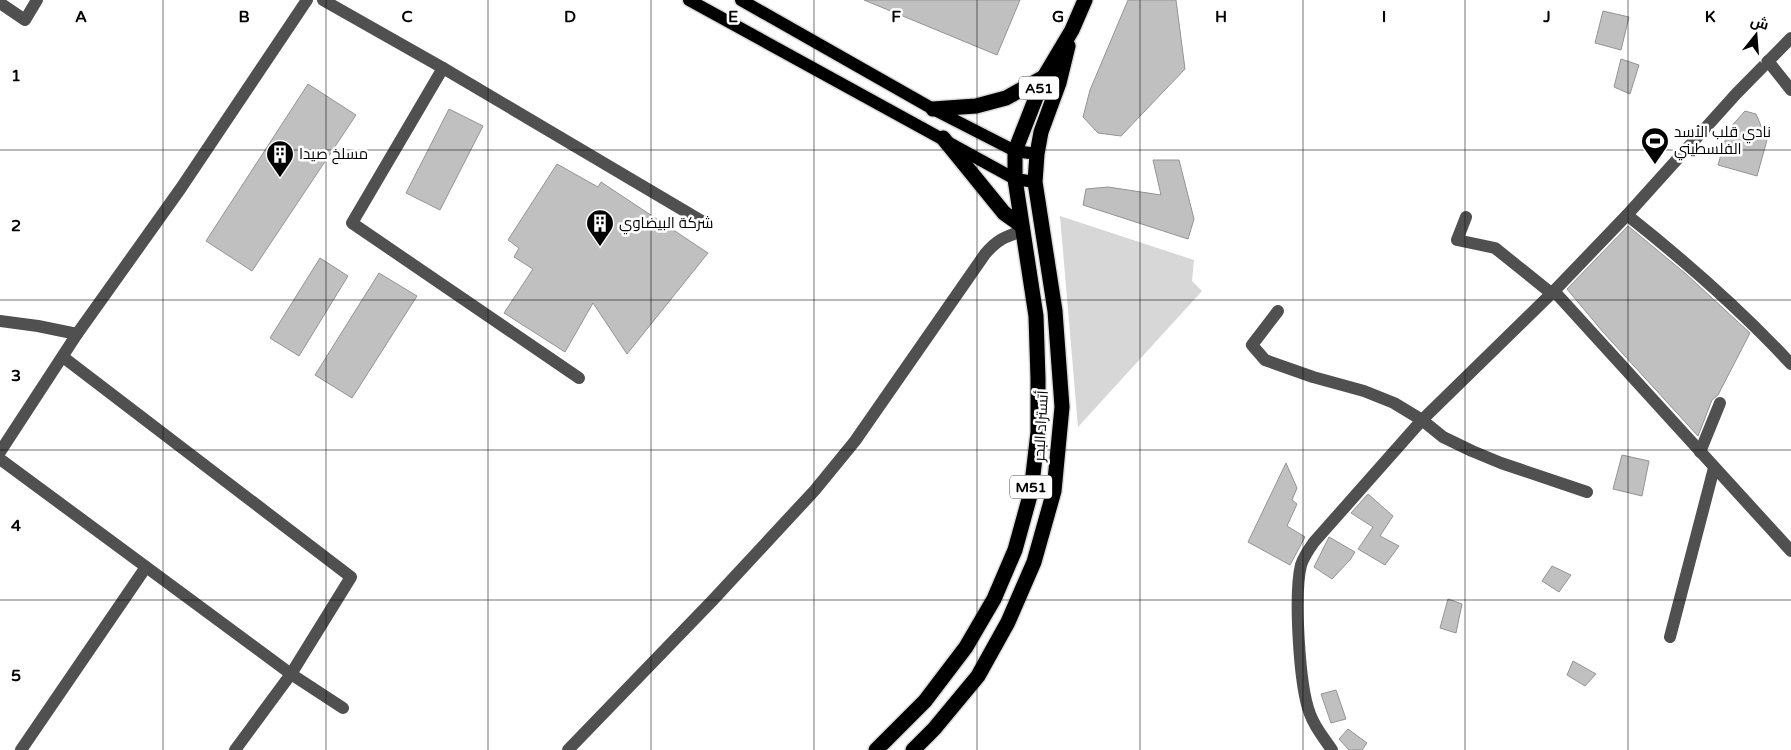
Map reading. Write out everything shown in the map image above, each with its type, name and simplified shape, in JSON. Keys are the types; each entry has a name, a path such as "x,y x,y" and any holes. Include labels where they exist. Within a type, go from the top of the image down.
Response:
{"highway":[{"name":"A51","path":"1015,179 1015,151 1044,77 1072,30 1085,0"},
{"name":"A51","path":"1037,154 1041,132 1059,83 1072,30"},
{"path":"933,109 976,106 1006,98 1044,77"},
{"path":"943,138 1004,213 1022,228"},
{"name":"أتستراد البحر","path":"913,750 934,729 978,676 1008,622 1034,562 1054,491 1062,407 1055,311 1035,182 1037,154"},
{"name":"أتستراد البحر","path":"876,750 925,701 966,646 994,599 1015,550 1031,492 1038,432 1036,316 1015,179"}],"main road":[{"path":"689,0 1015,179 1035,182"},
{"path":"741,0 933,109 1015,151 1037,154"}],"street":[{"path":"0,3 25,20 38,0"},
{"path":"0,452 77,334 181,188 307,0"},
{"path":"323,0 443,68 706,223"},
{"path":"1332,750 1316,727 1309,712 1303,680 1298,583 1307,552 1422,420 1627,215 1791,38"},
{"path":"1768,61 1791,90"},
{"path":"443,68 352,223 579,378"},
{"path":"1627,215 1710,284 1760,330 1791,364"},
{"path":"1466,217 1457,240 1495,248 1552,292 1791,551"},
{"path":"568,750 712,601 815,490 855,441 984,254 996,242 1022,228"},
{"path":"1278,311 1252,345 1265,360 1313,377 1364,391 1394,403 1422,420 1443,436 1472,451 1586,492"},
{"path":"0,321 77,334"},
{"path":"63,357 352,577 292,674 235,750"},
{"path":"1700,452 1720,403"},
{"path":"0,459 292,674 343,708"},
{"path":"1670,637 1714,468"},
{"path":"21,750 146,566"}],"shaded area":[{"path":"1060,216 1194,260 1192,281 1202,291 1078,427"}],"building":[{"path":"864,0 1020,0 997,55"},
{"path":"1128,0 1176,0 1185,69 1121,136 1098,133 1083,117 1090,90"},
{"path":"1603,11 1629,17 1621,50 1595,43"},
{"path":"1621,59 1639,65 1630,94 1614,87"},
{"name":"مسلخ صيدا","path":"308,84 356,115 252,271 206,241"},
{"path":"449,109 483,126 440,210 406,193"},
{"path":"1745,111 1756,114 1767,140 1757,176 1718,165 1728,130"},
{"path":"1153,160 1179,160 1194,219 1188,239 1083,205 1086,189 1108,187 1161,195"},
{"path":"557,164 598,187 601,182 708,253 627,354 593,303 565,352 504,313 533,269 514,257 519,248 508,240"},
{"path":"1628,226 1686,274 1750,333 1718,395 1712,400 1698,436 1603,332 1567,289"},
{"path":"320,258 348,276 299,356 270,338"},
{"path":"379,273 417,296 352,398 315,375"},
{"path":"1622,455 1649,461 1642,496 1613,489"},
{"path":"1286,463 1297,488 1292,500 1297,504 1287,526 1305,537 1290,565 1248,542"},
{"path":"1368,494 1393,516 1380,536 1399,546 1385,565 1358,549 1373,527 1351,513"},
{"path":"1329,537 1355,552 1332,579 1314,567"},
{"path":"1552,566 1571,575 1559,592 1542,581"},
{"path":"1448,599 1462,604 1456,633 1440,628"},
{"path":"1573,661 1596,674 1585,686 1567,675"},
{"path":"1336,690 1346,719 1331,723 1321,694"},
{"path":"1348,729 1367,743 1362,750 1349,750 1339,739"}],"place":[{"name":"نادي قلب الأسد الفلسطيني","path":"1655,165"},
{"name":"مسلخ صيدا","path":"280,178"},
{"name":"شركة البيضاوي","path":"600,247"}]}
